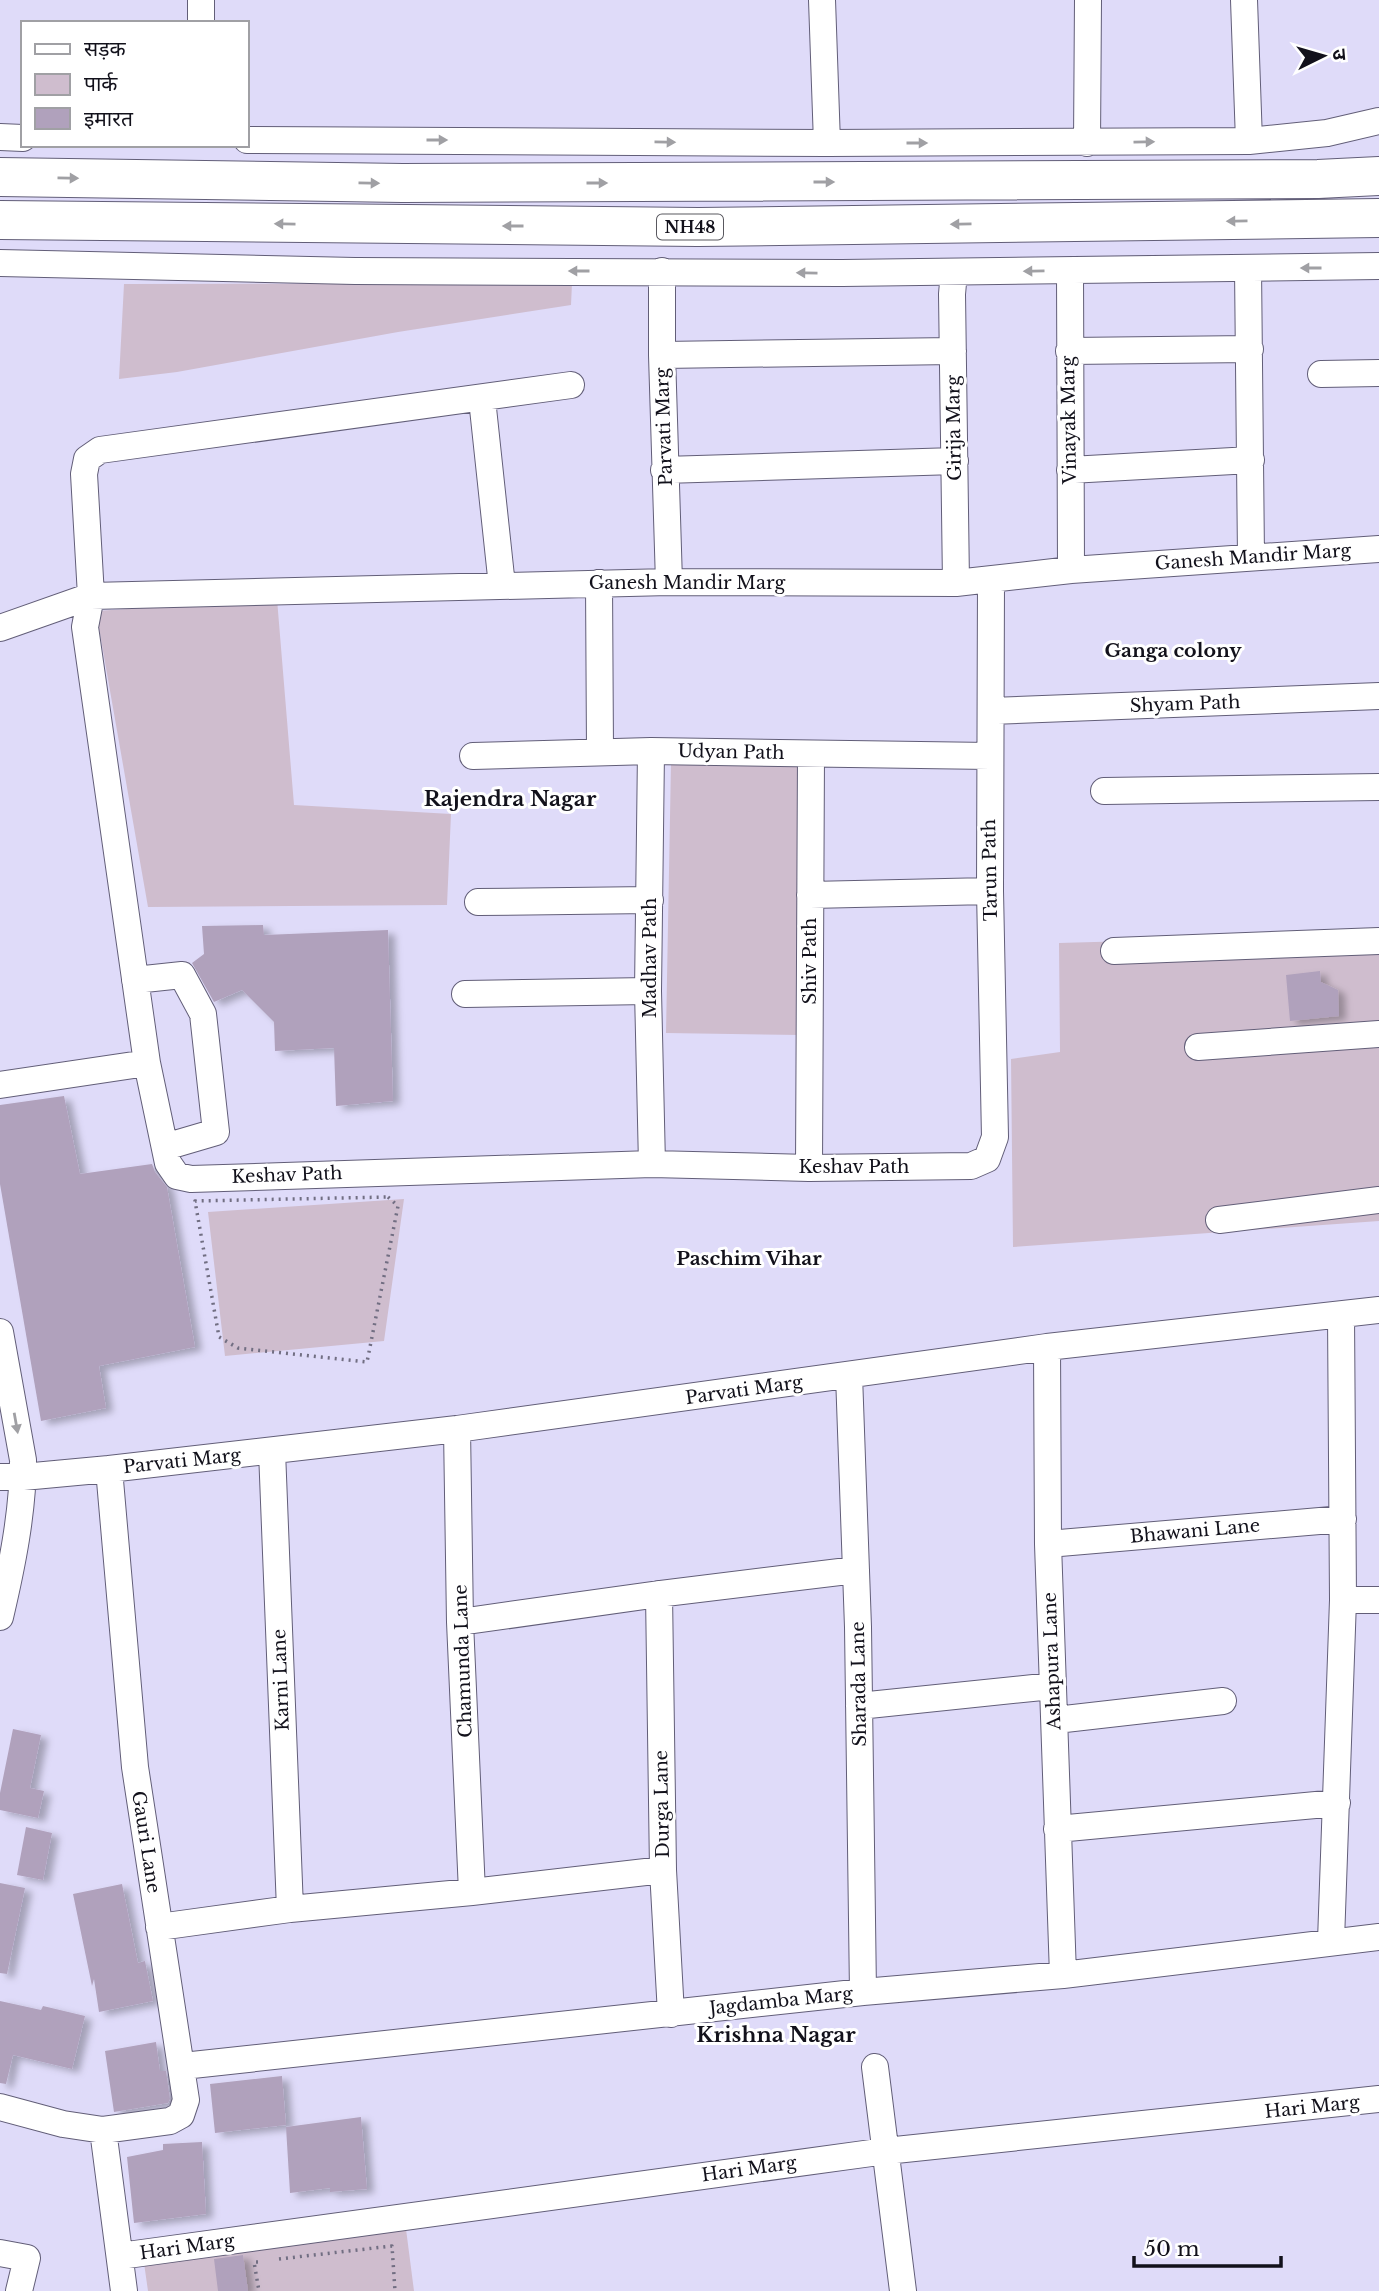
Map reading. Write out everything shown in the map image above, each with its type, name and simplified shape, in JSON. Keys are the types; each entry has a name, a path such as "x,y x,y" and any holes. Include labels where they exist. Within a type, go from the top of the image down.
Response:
{"highway":[{"path":"0,177 416,183 1318,179 1379,176"},
{"name":"NH48","path":"0,220 698,227 1379,218"}],"street":[{"path":"201,0 201,21"},
{"path":"822,0 827,143"},
{"path":"1087,143 1088,0"},
{"path":"1244,0 1249,141"},
{"path":"248,140 827,143 1249,141 1327,133 1379,121"},
{"path":"0,137 21,138"},
{"path":"0,263 355,271 954,272 1379,266"},
{"path":"1248,268 1251,557"},
{"name":"Parvati Marg","path":"663,271 664,470 669,582"},
{"name":"Vinayak Marg","path":"1070,271 1071,570"},
{"name":"Girija Marg","path":"954,272 956,583"},
{"path":"1069,351 1250,349"},
{"path":"662,355 953,351"},
{"path":"1321,374 1379,373"},
{"name":"Keshav Path","path":"571,385 100,450 87,459 84,474 91,596 85,626 147,1063 168,1163 177,1176 191,1179 652,1164 809,1168 971,1166 987,1159"},
{"path":"482,399 502,586"},
{"path":"1070,470 1251,460"},
{"path":"664,470 955,461"},
{"name":"Ganesh Mandir Marg","path":"0,628 91,596 599,583 956,583 1071,570 1379,549"},
{"name":"Tarun Path","path":"987,1159 995,1137 990,891 991,580"},
{"path":"599,583 600,751"},
{"name":"Shyam Path","path":"991,711 1379,696"},
{"name":"Udyan Path","path":"473,756 600,751 990,756"},
{"name":"Madhav Path","path":"651,751 649,991 652,1164"},
{"name":"Shiv Path","path":"809,1168 811,754"},
{"path":"1104,791 1379,786"},
{"path":"810,895 990,891"},
{"path":"478,902 650,900"},
{"path":"1114,951 1379,941"},
{"path":"135,980 182,975 203,1014 216,1132 165,1147"},
{"path":"465,993 649,991"},
{"path":"1198,1047 1379,1034"},
{"path":"0,1085 147,1063"},
{"path":"1219,1220 1379,1200"},
{"name":"Parvati Marg","path":"109,1469 457,1429 1048,1347 1379,1310"},
{"path":"1331,1941 1343,1600 1341,1315"},
{"path":"0,1332 23,1460 11,1477 12,1565 0,1617"},
{"name":"Ashapura Lane","path":"1048,1347 1048,1544 1063,1975"},
{"name":"Sharada Lane","path":"849,1375 856,1570 863,1992"},
{"name":"Chamunda Lane","path":"457,1429 460,1622 472,1892"},
{"name":"Karni Lane","path":"272,1451 290,1909"},
{"path":"11,1477 109,1469"},
{"name":"Gauri Lane","path":"103,2130 170,2121 181,2115 186,2100 183,2066 135,1766 109,1469"},
{"name":"Bhawani Lane","path":"1048,1544 1343,1519"},
{"path":"460,1622 856,1570"},
{"name":"Durga Lane","path":"659,1594 663,1870 670,2014"},
{"path":"1343,1600 1379,1600"},
{"path":"859,1706 1052,1686"},
{"path":"1056,1720 1223,1701"},
{"path":"1057,1829 1337,1803"},
{"path":"159,1927 290,1909 663,1870"},
{"name":"Jagdamba Marg","path":"183,2066 863,1992 1063,1975 1379,1937"},
{"path":"875,2067 904,2291"},
{"name":"Hari Marg","path":"120,2256 886,2151 1379,2099"},
{"path":"0,2107 63,2124 103,2130 124,2291"},
{"path":"0,2253 27,2258"},
{"path":"19,2291 27,2258"},
{"path":"27,2258 30,2291"}],"path":[{"path":"388,1197 398,1206 367,1362 239,1348 219,1337 195,1201 388,1197"},
{"path":"259,2291 254,2262 392,2246 396,2291"}],"green space":[{"path":"572,283 571,305 398,332 177,372 119,379 124,284"},
{"path":"277,599 294,805 451,814 447,905 148,907 96,611"},
{"path":"671,763 802,766 801,1035 666,1033"},
{"path":"1379,934 1379,1221 1013,1247 1011,1059 1060,1052 1059,943"},
{"path":"404,1199 384,1341 225,1356 208,1212"},
{"path":"406,2229 414,2291 148,2291 144,2263"}],"building":[{"path":"263,925 264,935 388,930 393,1101 336,1106 334,1048 275,1051 274,1022 242,990 214,1002 192,963 204,954 202,926"},
{"path":"1320,971 1321,982 1338,990 1339,1016 1290,1021 1286,975"},
{"path":"64,1096 80,1174 152,1164 167,1187 195,1347 99,1366 106,1408 41,1421 0,1184 0,1105"},
{"path":"13,1729 41,1735 30,1788 44,1791 38,1818 0,1810 0,1793"},
{"path":"26,1827 52,1833 43,1880 17,1875"},
{"path":"0,1883 25,1888 7,1974 0,1973"},
{"path":"122,1884 138,1963 145,1961 153,2001 99,2012 94,1979 92,1986 73,1894"},
{"path":"0,2001 41,2010 43,2006 85,2016 72,2069 13,2055 6,2084 0,2083"},
{"path":"156,2042 160,2071 166,2071 170,2099 168,2103 114,2112 105,2051"},
{"path":"282,2076 286,2125 215,2133 210,2084"},
{"path":"361,2117 367,2189 330,2192 330,2188 290,2193 286,2127"},
{"path":"202,2142 206,2214 134,2223 127,2157 163,2150 163,2144"},
{"path":"243,2255 248,2291 218,2291 214,2259"}],"district":[{"name":"Ganga colony","path":"1173,650"},
{"name":"Rajendra Nagar","path":"510,799"},
{"name":"Paschim Vihar","path":"749,1258"},
{"name":"Krishna Nagar","path":"776,2035"}]}
